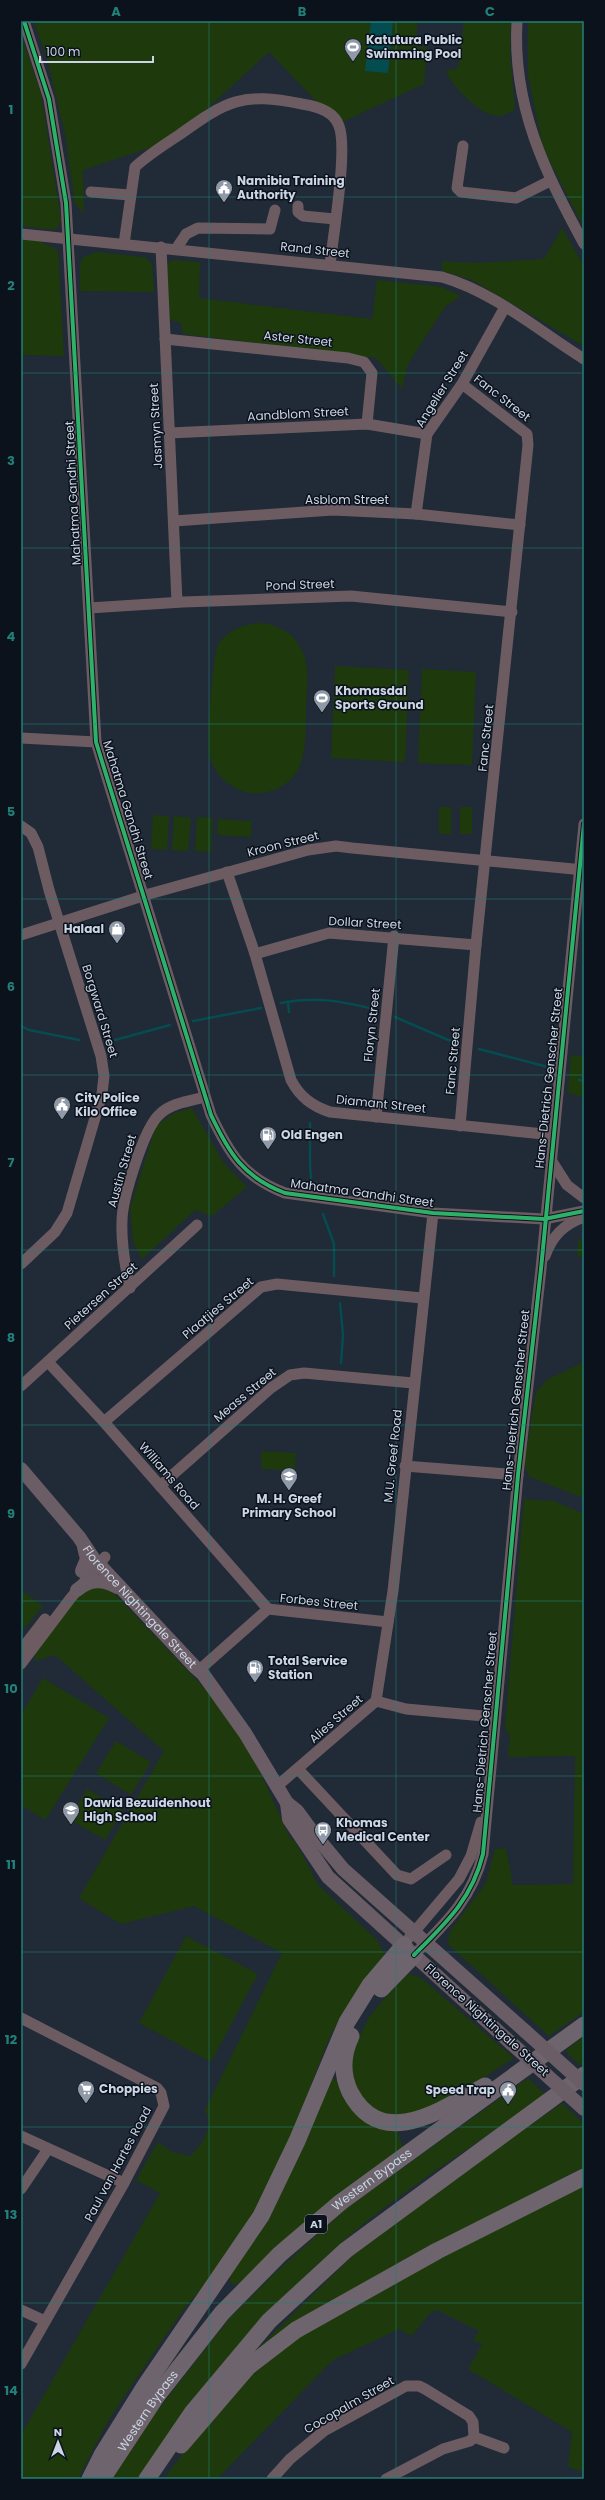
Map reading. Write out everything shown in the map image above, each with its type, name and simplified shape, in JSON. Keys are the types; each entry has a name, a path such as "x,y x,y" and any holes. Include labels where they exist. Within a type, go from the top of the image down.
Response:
{"highway":[{"path":"409,1950 388,1982 364,2012 350,2038 343,2060 348,2088 354,2100 371,2114 392,2124 411,2122 429,2116 541,2056"},
{"path":"90,2479 102,2455 144,2386 261,2216 297,2141 347,2022 370,1985 409,1950"},
{"name":"Western Bypass","path":"102,2479 156,2397 222,2313 280,2254 341,2202 584,2025"},
{"path":"147,2479 192,2413 269,2321 341,2255 584,2075"},
{"path":"158,2479 179,2448 248,2367 296,2330 437,2251 584,2176"}],"main road":[{"name":"Florence Nightingale Street","path":"21,1469 81,1542 99,1558 201,1671 245,1733 276,1787 287,1803 297,1810 314,1834 343,1869 415,1931 584,2084"},
{"path":"81,1542 87,1559 82,1571"},
{"name":"Florence Nightingale Street","path":"99,1558 128,1596 201,1671"},
{"path":"77,1590 91,1582 102,1580 128,1596"},
{"name":"Florence Nightingale Street","path":"287,1803 289,1819 328,1877 584,2109"}],"street":[{"name":"Mahatma Gandhi Street","path":"24,21 39,62 51,111 66,203 96,742 211,1115 230,1154 243,1168 270,1187 301,1196 433,1213 544,1219 584,1211"},
{"path":"517,21 516,56 524,107 536,148 550,181 584,244"},
{"path":"124,244 135,167 210,113 232,102 245,99 287,101 321,108 330,114 340,127 342,149 330,265"},
{"path":"463,146 457,188 461,192 516,198 550,181"},
{"path":"91,192 130,195"},
{"path":"298,206 298,212 303,216 335,219"},
{"path":"176,249 186,234 198,228 270,229 274,210"},
{"name":"Rand Street","path":"21,234 161,247 442,277 462,284 505,307 584,359"},
{"name":"Jasmyn Street","path":"161,247 177,602"},
{"name":"Angelier Street","path":"416,514 427,434 462,384 505,307"},
{"name":"Aster Street","path":"165,339 348,358 364,362 372,373 367,424"},
{"name":"Fanc Street","path":"460,1126 476,945 512,612 527,434 462,384"},
{"name":"Aandblom Street","path":"170,433 367,424 427,434"},
{"name":"Asblom Street","path":"174,521 333,510 416,514 520,525"},
{"name":"Pond Street","path":"89,608 177,602 351,596 512,612"},
{"path":"21,738 96,742"},
{"name":"Hans-Dietrich Genscher Street","path":"409,1950 427,1942 461,1904 476,1879 485,1835 486,1804 494,1717 518,1475 541,1269 544,1219 582,869 584,824"},
{"name":"Borgward Street","path":"21,826 27,829 35,840 101,1056 103,1084 67,1213 54,1232 21,1264"},
{"name":"Kroon Street","path":"21,935 144,896 227,872 308,850 336,846 582,869"},
{"name":"Diamant Street","path":"227,872 255,954 292,1080 298,1092 317,1107 330,1112 554,1135"},
{"name":"Dollar Street","path":"255,954 329,932 394,936 476,945"},
{"name":"Floryn Street","path":"376,1117 394,936"},
{"name":"Austin Street","path":"130,1288 122,1219 132,1179 149,1128 154,1119 167,1108 205,1097"},
{"path":"551,1160 567,1185 584,1198"},
{"name":"M.U. Greef Road","path":"376,1701 388,1622 422,1298 433,1213"},
{"path":"541,1269 550,1242 557,1233 584,1217"},
{"name":"Pietersen Street","path":"21,1386 130,1288 197,1225"},
{"name":"Plaatjies Street","path":"104,1422 261,1287 277,1284 422,1298"},
{"name":"Williams Road","path":"48,1362 104,1422 268,1609"},
{"name":"Meass Street","path":"160,1486 271,1388 290,1375 304,1373 414,1383"},
{"path":"405,1466 518,1475"},
{"path":"21,1650 82,1571 99,1558"},
{"path":"21,1664 77,1590 99,1558"},
{"name":"Forbes Street","path":"201,1671 268,1609 388,1622"},
{"name":"Alies Street","path":"276,1787 376,1701 406,1708 494,1717"},
{"path":"298,1769 397,1875 411,1879 446,1855"},
{"name":"Hans-Dietrich Genscher Street","path":"409,1950 415,1931 453,1889 468,1864 486,1804"},
{"name":"Paul van Hartes Road","path":"21,2018 150,2085 161,2093 164,2106 160,2117 124,2183 21,2364"},
{"path":"21,2136 124,2183"},
{"path":"21,2189 48,2149"},
{"path":"21,2310 45,2320"},
{"name":"Cocopalm Street","path":"272,2479 290,2460 324,2431 406,2386 419,2386 469,2416 473,2422 474,2437"},
{"path":"386,2479 443,2449 470,2441 474,2437 504,2448"}],"shaded area":[{"path":"34,21 418,21 415,46 427,47 424,84 338,124 269,52 173,140 83,170 84,213 75,204 65,134 48,62"},
{"path":"371,21 393,21 388,73 365,71"},
{"path":"464,21 511,21 510,54 515,110 498,116 483,111 460,92 449,77 446,71 458,68"},
{"path":"528,21 584,21 584,228 543,148 528,75"},
{"path":"21,34 41,94 61,220 58,227 54,230 21,226"},
{"path":"562,228 584,266 584,346 472,280 442,271 442,261 476,263 544,259"},
{"path":"21,239 39,241 58,250 64,356 21,355"},
{"path":"96,252 145,257 152,264 154,292 80,291 80,265 83,257"},
{"path":"172,260 200,262 199,298 372,319 377,280 442,287 461,296 445,307 408,364 402,389 376,358 183,334 181,323 170,320 167,264"},
{"path":"264,623 289,633 296,640 303,652 307,667 305,741 304,753 300,764 295,774 288,782 271,791 250,793 240,790 226,782 215,768 209,754 209,715 214,663 219,643 233,630 239,627"},
{"path":"335,666 409,670 405,762 331,758"},
{"path":"422,669 476,672 472,765 418,763"},
{"path":"439,807 451,807 451,834 439,834"},
{"path":"460,807 472,807 472,834 460,834"},
{"path":"153,815 169,816 167,850 151,849"},
{"path":"174,816 191,818 188,851 172,850"},
{"path":"197,817 213,818 211,852 195,851"},
{"path":"218,819 252,821 251,837 217,835"},
{"path":"571,1055 584,1056 584,1097 568,1093"},
{"path":"192,1108 223,1162 247,1187 212,1216 195,1210 142,1259 133,1242 130,1208 156,1126 174,1113"},
{"path":"584,1240 581,1244 584,1255 577,1257 578,1241"},
{"path":"584,1362 584,1498 530,1477 524,1465 536,1392 548,1379"},
{"path":"261,1451 296,1453 295,1470 261,1469"},
{"path":"524,1499 554,1501 584,1514 584,2012 549,2036 448,1944 450,1931 486,1883 495,1849 506,1848 513,1885 573,1884 575,1756 508,1757 510,1737 505,1727"},
{"path":"103,1587 114,1593 204,1688 231,1721 260,1772 289,1836 296,1843 319,1886 377,1940 385,1955 342,2014 328,2041 287,2147 244,2231 218,2269 183,2310 134,2382 108,2421 78,2479 21,2479 21,2435 160,2193 136,2180 158,2142 172,2152 190,2156 203,2140 208,2129 205,2110 282,1953 194,1906 121,1924 79,1898 164,1751 55,1655 35,1661 35,1650 85,1589"},
{"path":"21,1590 43,1606 21,1632"},
{"path":"43,1678 109,1718 45,1820 21,1805 21,1715"},
{"path":"116,1741 151,1762 131,1795 96,1773"},
{"path":"87,1789 123,1810 105,1840 69,1819"},
{"path":"186,1936 258,1974 211,2062 139,2023"},
{"path":"410,1974 421,1978 514,2058 447,2101 403,2117 376,2111 355,2090 350,2057 369,2017 402,1978"},
{"path":"584,2036 584,2065 582,2067 565,2051"},
{"path":"331,2076 397,2130 403,2148 358,2179 239,2283 233,2285 230,2282 230,2275"},
{"path":"528,2078 546,2095 410,2189 366,2222 334,2250 302,2279 243,2342 188,2410 139,2479 110,2479 138,2435 229,2319 275,2273 347,2208"},
{"path":"562,2103 584,2124 584,2167 386,2271 248,2358 373,2236"},
{"path":"584,2183 584,2472 568,2467 572,2432 468,2369 482,2344 473,2340 479,2331 437,2310 429,2314 412,2336 399,2329 333,2360 217,2479 164,2479 201,2429 235,2390 280,2351 329,2317"}],"waterway":[{"path":"281,1003 305,1000 328,1000 374,1009"},
{"path":"288,1002 289,1012"},
{"path":"193,1021 261,1008"},
{"path":"395,1017 453,1042"},
{"path":"115,1040 170,1025"},
{"path":"21,1026 29,1030 79,1040"},
{"path":"479,1049 548,1067"},
{"path":"579,1080 584,1081"},
{"path":"310,1123 310,1162 312,1185"},
{"path":"323,1214 334,1244 334,1276"},
{"path":"340,1303 343,1335 341,1363"}],"cycle path":[{"path":"24,21 49,99 66,203 96,742 211,1115 224,1141 239,1162 258,1179 270,1187 285,1193 433,1213 544,1219 584,1211"},
{"path":"414,1955 447,1921 465,1897 478,1870 483,1854 518,1475 541,1269 584,824"}],"place":[{"name":"Katutura Public Swimming Pool","path":"353,62"},
{"name":"Namibia Training Authority","path":"224,203"},
{"name":"Khomasdal Sports Ground","path":"322,713"},
{"name":"Halaal","path":"117,944"},
{"name":"City Police Kilo Office","path":"62,1120"},
{"name":"Old Engen","path":"268,1150"},
{"name":"M. H. Greef Primary School","path":"289,1491"},
{"name":"Total Service Station","path":"255,1683"},
{"name":"Dawid Bezuidenhout High School","path":"71,1825"},
{"name":"Khomas Medical Center","path":"323,1845"},
{"name":"Choppies","path":"86,2104"},
{"name":"Speed Trap","path":"508,2105"}]}
